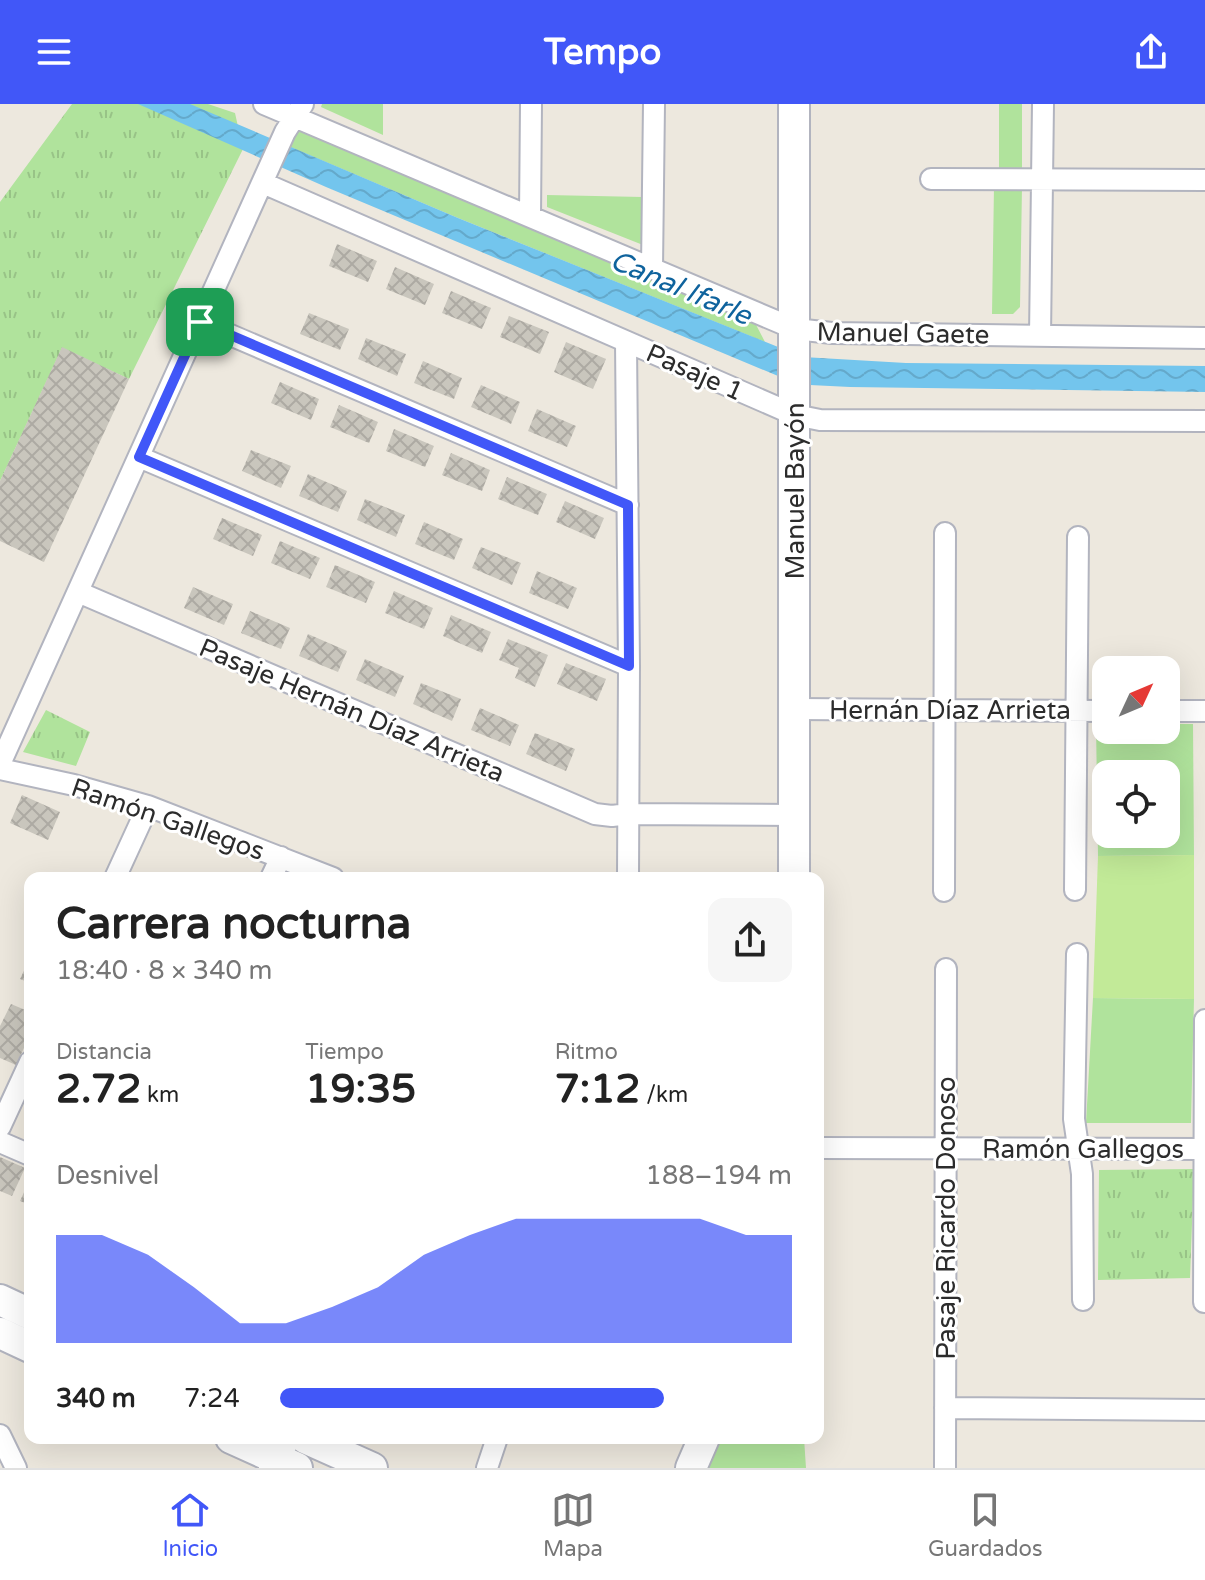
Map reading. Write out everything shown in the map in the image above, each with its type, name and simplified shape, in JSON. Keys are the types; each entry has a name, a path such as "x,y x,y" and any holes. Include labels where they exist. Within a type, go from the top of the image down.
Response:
{"street":[{"name":"Manuel Gaete","path":"264,104 652,268 795,336 832,333 1205,338"},
{"path":"530,216 531,104"},
{"path":"652,268 654,104"},
{"name":"Manuel Bayón","path":"794,104 794,872"},
{"path":"1040,336 1043,104"},
{"path":"0,766 294,118"},
{"name":"Pasaje 1","path":"267,175 626,342 795,402 820,420 1205,421"},
{"path":"931,179 1205,180"},
{"path":"200,322 628,505"},
{"path":"626,342 628,872"},
{"path":"139,457 629,666"},
{"path":"944,891 945,533"},
{"path":"1075,890 1078,537"},
{"name":"Pasaje Hernán Díaz Arrieta","path":"78,592 595,814 628,814"},
{"name":"Hernán Díaz Arrieta","path":"795,709 1092,711"},
{"path":"1180,711 1205,711"},
{"name":"Ramón Gallegos","path":"0,766 148,806 318,872"},
{"path":"118,872 148,806"},
{"path":"628,814 795,815"},
{"path":"274,872 281,857"},
{"path":"1077,954 1074,1119 1082,1174 1083,1300"},
{"name":"Pasaje Ricardo Donoso","path":"945,1468 946,969"},
{"path":"1204,1302 1205,1020"},
{"path":"0,1127 24,1075"},
{"path":"0,1142 24,1152"},
{"name":"Ramón Gallegos","path":"824,1148 1205,1149"},
{"path":"0,1300 24,1311"},
{"path":"0,1333 24,1344"},
{"path":"945,1408 1205,1410"},
{"path":"0,1435 16,1468"},
{"path":"247,1444 284,1458"},
{"path":"318,1444 372,1468"},
{"path":"487,1468 495,1444"},
{"path":"691,1468 701,1444"}],"green space":[{"path":"72,104 208,104 235,113 243,149 129,379 62,348 0,481 0,202"},
{"path":"322,104 383,104 383,135 321,107"},
{"path":"999,104 1022,104 1022,169 999,168"},
{"path":"293,126 754,321 765,342 288,146"},
{"path":"994,186 1022,187 1020,307 1013,314 992,314"},
{"path":"547,195 643,197 643,245 547,207"},
{"path":"46,710 90,732 76,766 23,752"},
{"path":"1180,724 1193,724 1194,855 1098,856 1098,848 1180,848 1180,760 1097,760 1096,744 1180,744"},
{"path":"1194,855 1194,999 1093,998 1098,856"},
{"path":"1093,998 1194,999 1191,1123 1086,1123"},
{"path":"1194,1169 1190,1278 1098,1280 1099,1170"},
{"path":"713,1444 804,1444 806,1468 703,1468"}],"water":[{"path":"138,104 190,104 458,218 803,357 906,363 1205,366 1205,392 850,387 790,381 326,187"}],"building":[{"path":"337,244 377,261 368,282 329,266"},
{"path":"395,267 434,284 425,305 386,289"},
{"path":"451,291 491,308 482,329 442,313"},
{"path":"309,313 349,329 340,350 300,334"},
{"path":"509,316 549,332 540,354 500,337"},
{"path":"366,338 406,354 397,376 358,359"},
{"path":"566,342 606,359 593,389 554,372"},
{"path":"62,347 129,379 44,562 0,541 0,481"},
{"path":"423,361 462,378 454,399 414,383"},
{"path":"280,382 319,399 311,420 271,403"},
{"path":"481,385 520,402 511,424 471,407"},
{"path":"339,405 378,422 369,443 330,427"},
{"path":"537,409 576,426 567,447 528,431"},
{"path":"394,429 434,446 425,467 386,451"},
{"path":"251,450 291,466 281,488 242,471"},
{"path":"451,453 490,470 482,491 442,475"},
{"path":"308,474 347,491 338,512 299,496"},
{"path":"507,477 547,494 538,515 498,499"},
{"path":"365,499 405,515 396,537 357,520"},
{"path":"565,501 604,518 595,539 556,522"},
{"path":"222,518 262,535 253,556 213,539"},
{"path":"424,522 463,539 454,560 415,544"},
{"path":"280,541 320,558 310,579 271,563"},
{"path":"481,547 521,563 512,585 472,568"},
{"path":"335,565 375,582 366,603 326,587"},
{"path":"537,571 577,588 568,609 529,593"},
{"path":"193,587 233,604 224,625 184,608"},
{"path":"394,591 433,608 424,629 385,613"},
{"path":"250,611 290,628 281,649 241,633"},
{"path":"451,615 491,632 482,653 443,636"},
{"path":"308,634 347,651 338,672 299,656"},
{"path":"508,639 548,655 535,687 515,678 519,668 499,660"},
{"path":"365,659 404,676 395,697 356,680"},
{"path":"566,663 606,679 597,701 557,684"},
{"path":"421,683 461,699 452,721 413,704"},
{"path":"480,708 519,725 510,746 471,730"},
{"path":"535,733 575,749 566,771 526,754"},
{"path":"22,795 60,812 48,840 10,823"},
{"path":"11,1004 24,1009 24,1048 16,1065 0,1058 0,1026"},
{"path":"0,1157 24,1170 12,1196 0,1191"}],"route":[{"path":"200,322 628,505 629,666 139,457 200,322"}],"water label":[{"name":"Canal Ifarle","path":"681,287"}]}
